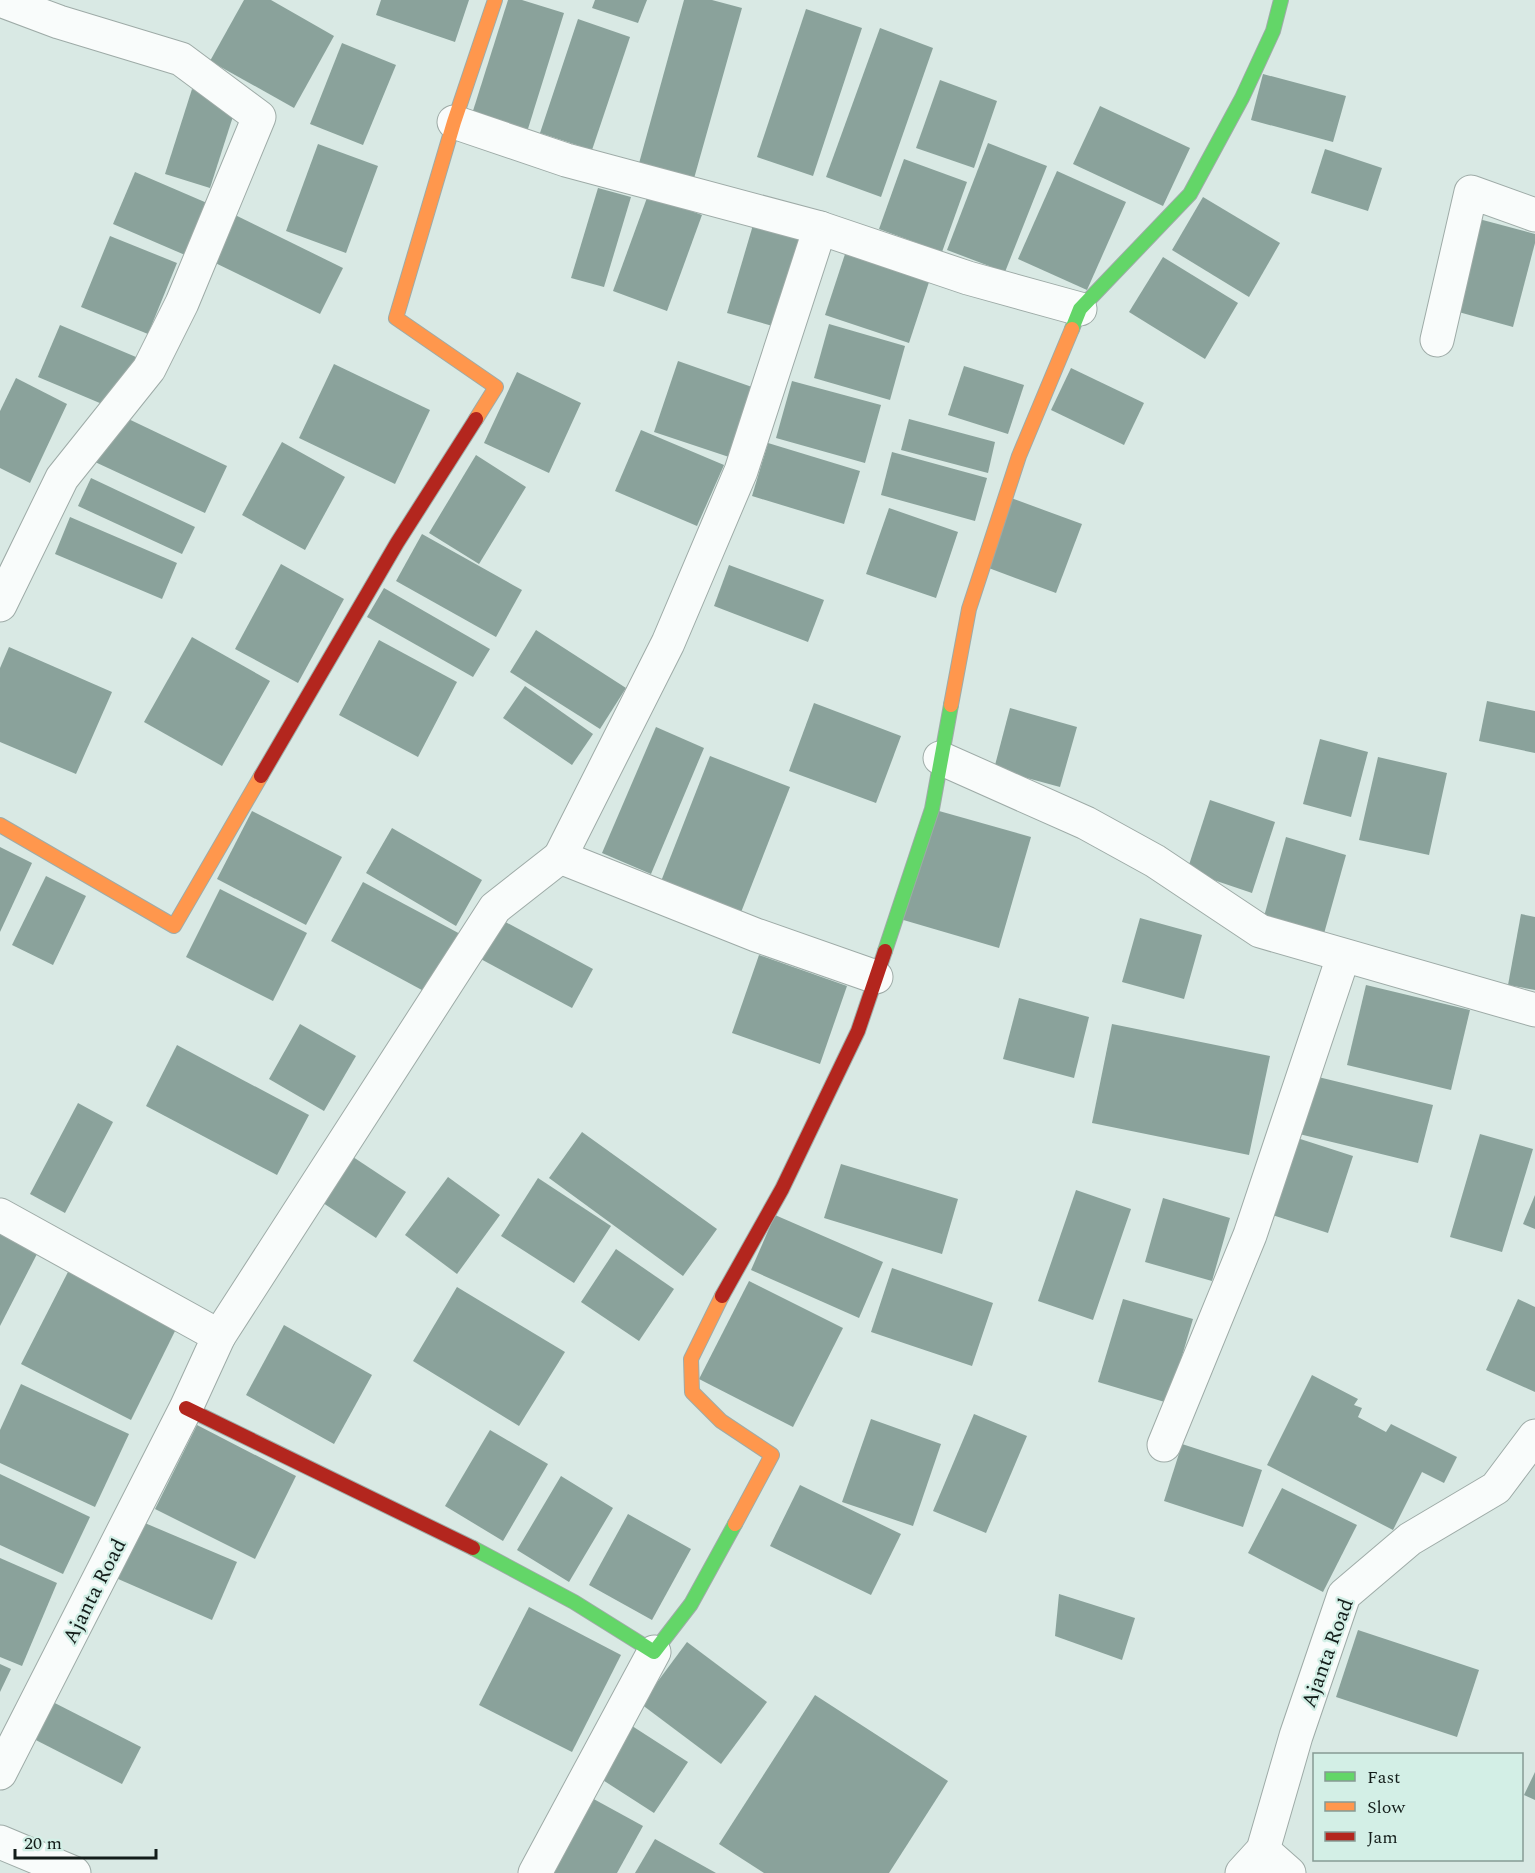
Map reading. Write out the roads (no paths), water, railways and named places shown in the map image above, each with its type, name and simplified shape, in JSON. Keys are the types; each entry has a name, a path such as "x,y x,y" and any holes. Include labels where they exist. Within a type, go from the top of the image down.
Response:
{"street":[{"path":"0,0 59,22 181,59 259,117 182,303 149,369 62,478 0,604"},
{"path":"0,825 174,926 397,543 496,387 396,318 454,122 495,0"},
{"path":"535,1873 654,1652 691,1604 772,1455 721,1421 692,1392 691,1359 725,1290 788,1178 858,1031 932,809 969,609 1019,456 1080,309 1190,194 1251,79 1273,31 1281,0"},
{"path":"454,122 566,160 820,228 968,278 1080,309"},
{"path":"1437,340 1471,192 1535,215"},
{"path":"820,228 741,471 668,643 560,857 756,935 876,977"},
{"path":"940,758 1086,823 1155,861 1260,931 1343,957 1535,1010"},
{"name":"Ajanta Road","path":"0,1773 186,1408 219,1336 495,908 560,857"},
{"path":"1164,1446 1250,1234 1343,957"},
{"path":"0,1215 219,1336"},
{"path":"186,1408 309,1470 427,1524 574,1602 654,1652"},
{"name":"Ajanta Road","path":"1253,1861 1344,1595 1410,1539 1496,1488 1535,1436"},
{"path":"0,1842 74,1873"},
{"path":"1253,1861 1289,1873"}]}
